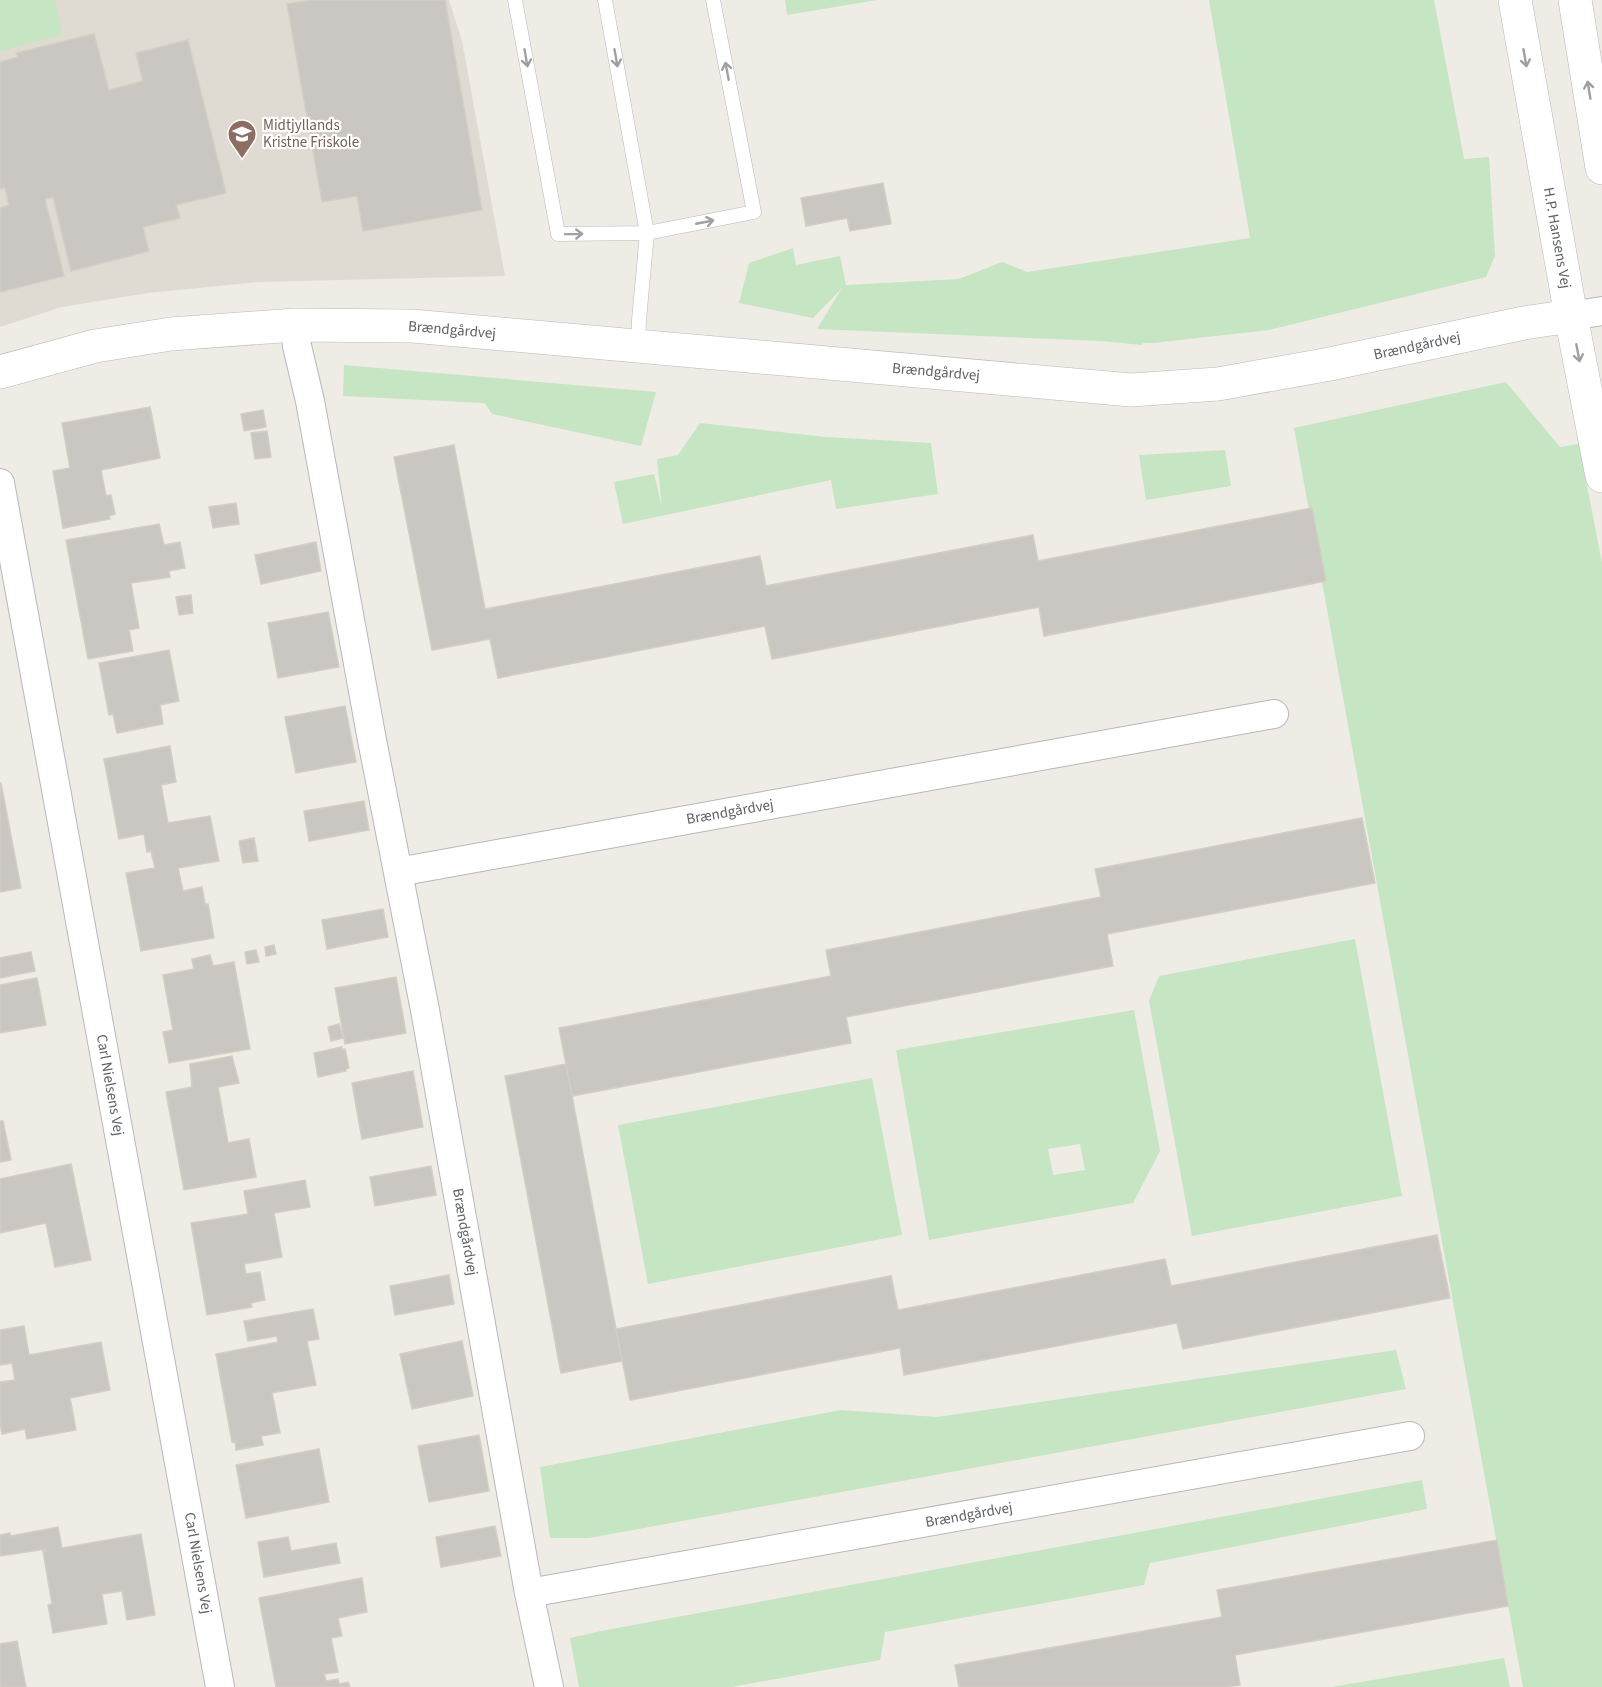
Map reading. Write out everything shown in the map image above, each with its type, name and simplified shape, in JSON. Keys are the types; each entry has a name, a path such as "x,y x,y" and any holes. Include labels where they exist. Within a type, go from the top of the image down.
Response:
{"street":[{"name":"H.P. Hansens Vej","path":"1515,0 1570,316 1602,476"},
{"path":"1575,0 1602,168"},
{"path":"1570,316 1602,310"},
{"name":"Brændgårdvej","path":"0,372 95,346 171,334 295,325 412,326 1131,390 1238,381 1524,323 1570,316"},
{"name":"Brændgårdvej","path":"295,325 297,346 310,401 425,1010 529,1593 549,1687"},
{"name":"Carl Nielsens Vej","path":"0,483 220,1687"},
{"name":"Brændgårdvej","path":"398,872 1274,714"},
{"name":"Brændgårdvej","path":"529,1593 1410,1436"}],"lane":[{"path":"515,0 558,234 647,233 754,212 713,0"},
{"path":"605,0 647,233 638,347"}],"shaded area":[{"name":"Midtjyllands Kristne Friskole","path":"0,0 449,0 462,41 505,276 259,282 148,293 62,307 0,327"}],"green space":[{"path":"0,0 55,0 62,35 0,51"},
{"path":"785,0 877,0 787,15"},
{"path":"1209,0 1434,0 1464,159 1489,157 1495,256 1486,277 1269,330 1143,343 1142,345 1101,341 817,329 842,288 813,318 739,303 749,263 793,248 796,265 840,256 846,285 959,279 1002,262 1027,272 1250,238"},
{"path":"344,365 656,392 641,446 492,414 485,403 343,396"},
{"path":"1506,382 1560,447 1579,444 1602,563 1602,1687 1523,1687 1294,428"},
{"path":"700,423 826,437 931,443 938,494 836,509 831,480 623,524 614,482 654,474 662,507 657,459 678,455"},
{"path":"1225,450 1231,486 1146,500 1139,455"},
{"path":"1355,939 1402,1196 1192,1236 1149,1001 1159,976"},
{"path":"1134,1010 1160,1151 1133,1203 929,1240 896,1050","holes":["1080,1144 1085,1170 1053,1175 1048,1149"]},
{"path":"872,1078 902,1235 648,1284 618,1125"},
{"path":"1396,1350 1406,1389 589,1538 550,1538 540,1467 841,1410 937,1417"},
{"path":"1422,1480 1427,1509 1150,1563 1144,1585 885,1632 880,1660 731,1687 579,1687 570,1638"},
{"path":"1504,1658 1510,1687 1331,1687"}],"building":[{"path":"311,0 445,0 482,210 363,231 357,196 322,202 287,4"},
{"path":"94,34 109,90 143,81 136,53 188,40 226,193 176,205 180,218 143,227 149,251 71,271 53,197 45,199 64,276 0,292 0,208 9,205 5,188 0,189 0,62 18,57 16,53"},
{"path":"883,183 891,224 850,231 847,218 806,226 801,198"},
{"path":"150,407 160,458 101,470 106,496 111,495 115,514 109,516 110,519 63,528 53,471 70,468 62,423"},
{"path":"263,410 266,427 244,431 241,414"},
{"path":"267,431 271,457 255,459 251,433"},
{"path":"454,445 485,609 760,556 766,586 1033,535 1038,561 1312,508 1326,581 1044,636 1039,607 772,659 765,626 498,678 490,639 432,650 394,457"},
{"path":"236,503 239,524 213,528 209,507"},
{"path":"159,524 164,545 180,542 185,568 169,571 170,577 131,583 139,628 129,630 133,651 88,659 66,540"},
{"path":"316,542 321,571 261,584 255,555"},
{"path":"191,595 193,613 179,615 176,597"},
{"path":"328,612 339,667 278,678 268,623"},
{"path":"169,650 179,701 160,705 163,724 117,733 113,714 109,715 99,663"},
{"path":"345,706 356,762 296,773 285,717"},
{"path":"170,746 176,782 161,785 168,823 210,816 219,861 178,868 183,891 202,887 205,904 208,904 214,938 141,951 126,873 155,868 151,851 147,852 144,834 119,839 104,759"},
{"path":"0,783 21,888 0,892"},
{"path":"364,801 369,830 309,841 304,811"},
{"path":"1362,818 1375,883 1107,934 1113,966 846,1017 851,1043 572,1096 559,1028 831,976 826,950 1101,897 1095,869"},
{"path":"254,838 258,861 243,863 239,841"},
{"path":"383,909 388,937 327,949 322,920"},
{"path":"274,945 276,954 266,956 265,947"},
{"path":"256,950 259,962 247,964 245,952"},
{"path":"31,952 35,971 0,978 0,958"},
{"path":"210,955 213,966 234,962 250,1049 169,1063 163,1032 173,1030 163,975 194,969 192,959"},
{"path":"396,977 406,1033 345,1044 335,988"},
{"path":"37,978 46,1025 0,1033 0,985"},
{"path":"339,1024 343,1038 331,1041 328,1027"},
{"path":"342,1047 342,1050 345,1049 349,1068 346,1071 318,1077 314,1053"},
{"path":"232,1056 239,1083 218,1087 228,1143 249,1139 256,1177 184,1190 166,1092 192,1087 190,1064"},
{"path":"566,1064 622,1361 561,1373 505,1076"},
{"path":"413,1071 423,1127 362,1139 352,1083"},
{"path":"0,1121 3,1121 11,1160 0,1162"},
{"path":"71,1164 91,1260 55,1267 46,1223 0,1233 0,1179"},
{"path":"431,1166 436,1195 375,1206 370,1177"},
{"path":"305,1180 310,1207 274,1213 282,1257 244,1264 246,1274 260,1272 265,1300 251,1303 252,1307 207,1315 191,1223 248,1214 244,1191"},
{"path":"1437,1235 1450,1298 1183,1349 1177,1323 904,1375 900,1348 630,1400 616,1329 891,1276 898,1310 1165,1259 1171,1286"},
{"path":"449,1275 454,1304 395,1315 390,1286"},
{"path":"313,1309 319,1339 307,1341 316,1385 272,1393 280,1433 261,1436 263,1445 236,1450 235,1441 232,1442 216,1354 278,1342 277,1336 248,1341 244,1321"},
{"path":"24,1326 29,1355 101,1342 110,1390 70,1398 76,1430 27,1439 25,1429 2,1434 0,1382 15,1380 12,1363 0,1365 0,1330"},
{"path":"462,1341 473,1396 412,1409 400,1354"},
{"path":"479,1435 489,1491 429,1502 418,1446"},
{"path":"319,1449 329,1502 246,1518 236,1465"},
{"path":"495,1526 501,1556 441,1567 436,1537"},
{"path":"58,1527 62,1548 141,1534 155,1615 127,1620 122,1591 102,1594 107,1624 53,1633 48,1605 52,1604 43,1551 46,1549 0,1556 0,1535 10,1533 10,1536"},
{"path":"288,1537 291,1551 336,1543 340,1563 264,1577 258,1542"},
{"path":"1497,1540 1508,1606 1235,1655 1240,1685 1226,1687 959,1687 955,1665 1222,1617 1217,1590"},
{"path":"362,1578 367,1612 338,1618 342,1636 331,1638 338,1672 324,1674 326,1681 338,1679 339,1684 348,1682 350,1687 276,1687 259,1598"},
{"path":"17,1641 26,1687 0,1687 0,1644"}],"place":[{"name":"Midtjyllands Kristne Friskole","path":"242,160"}]}
